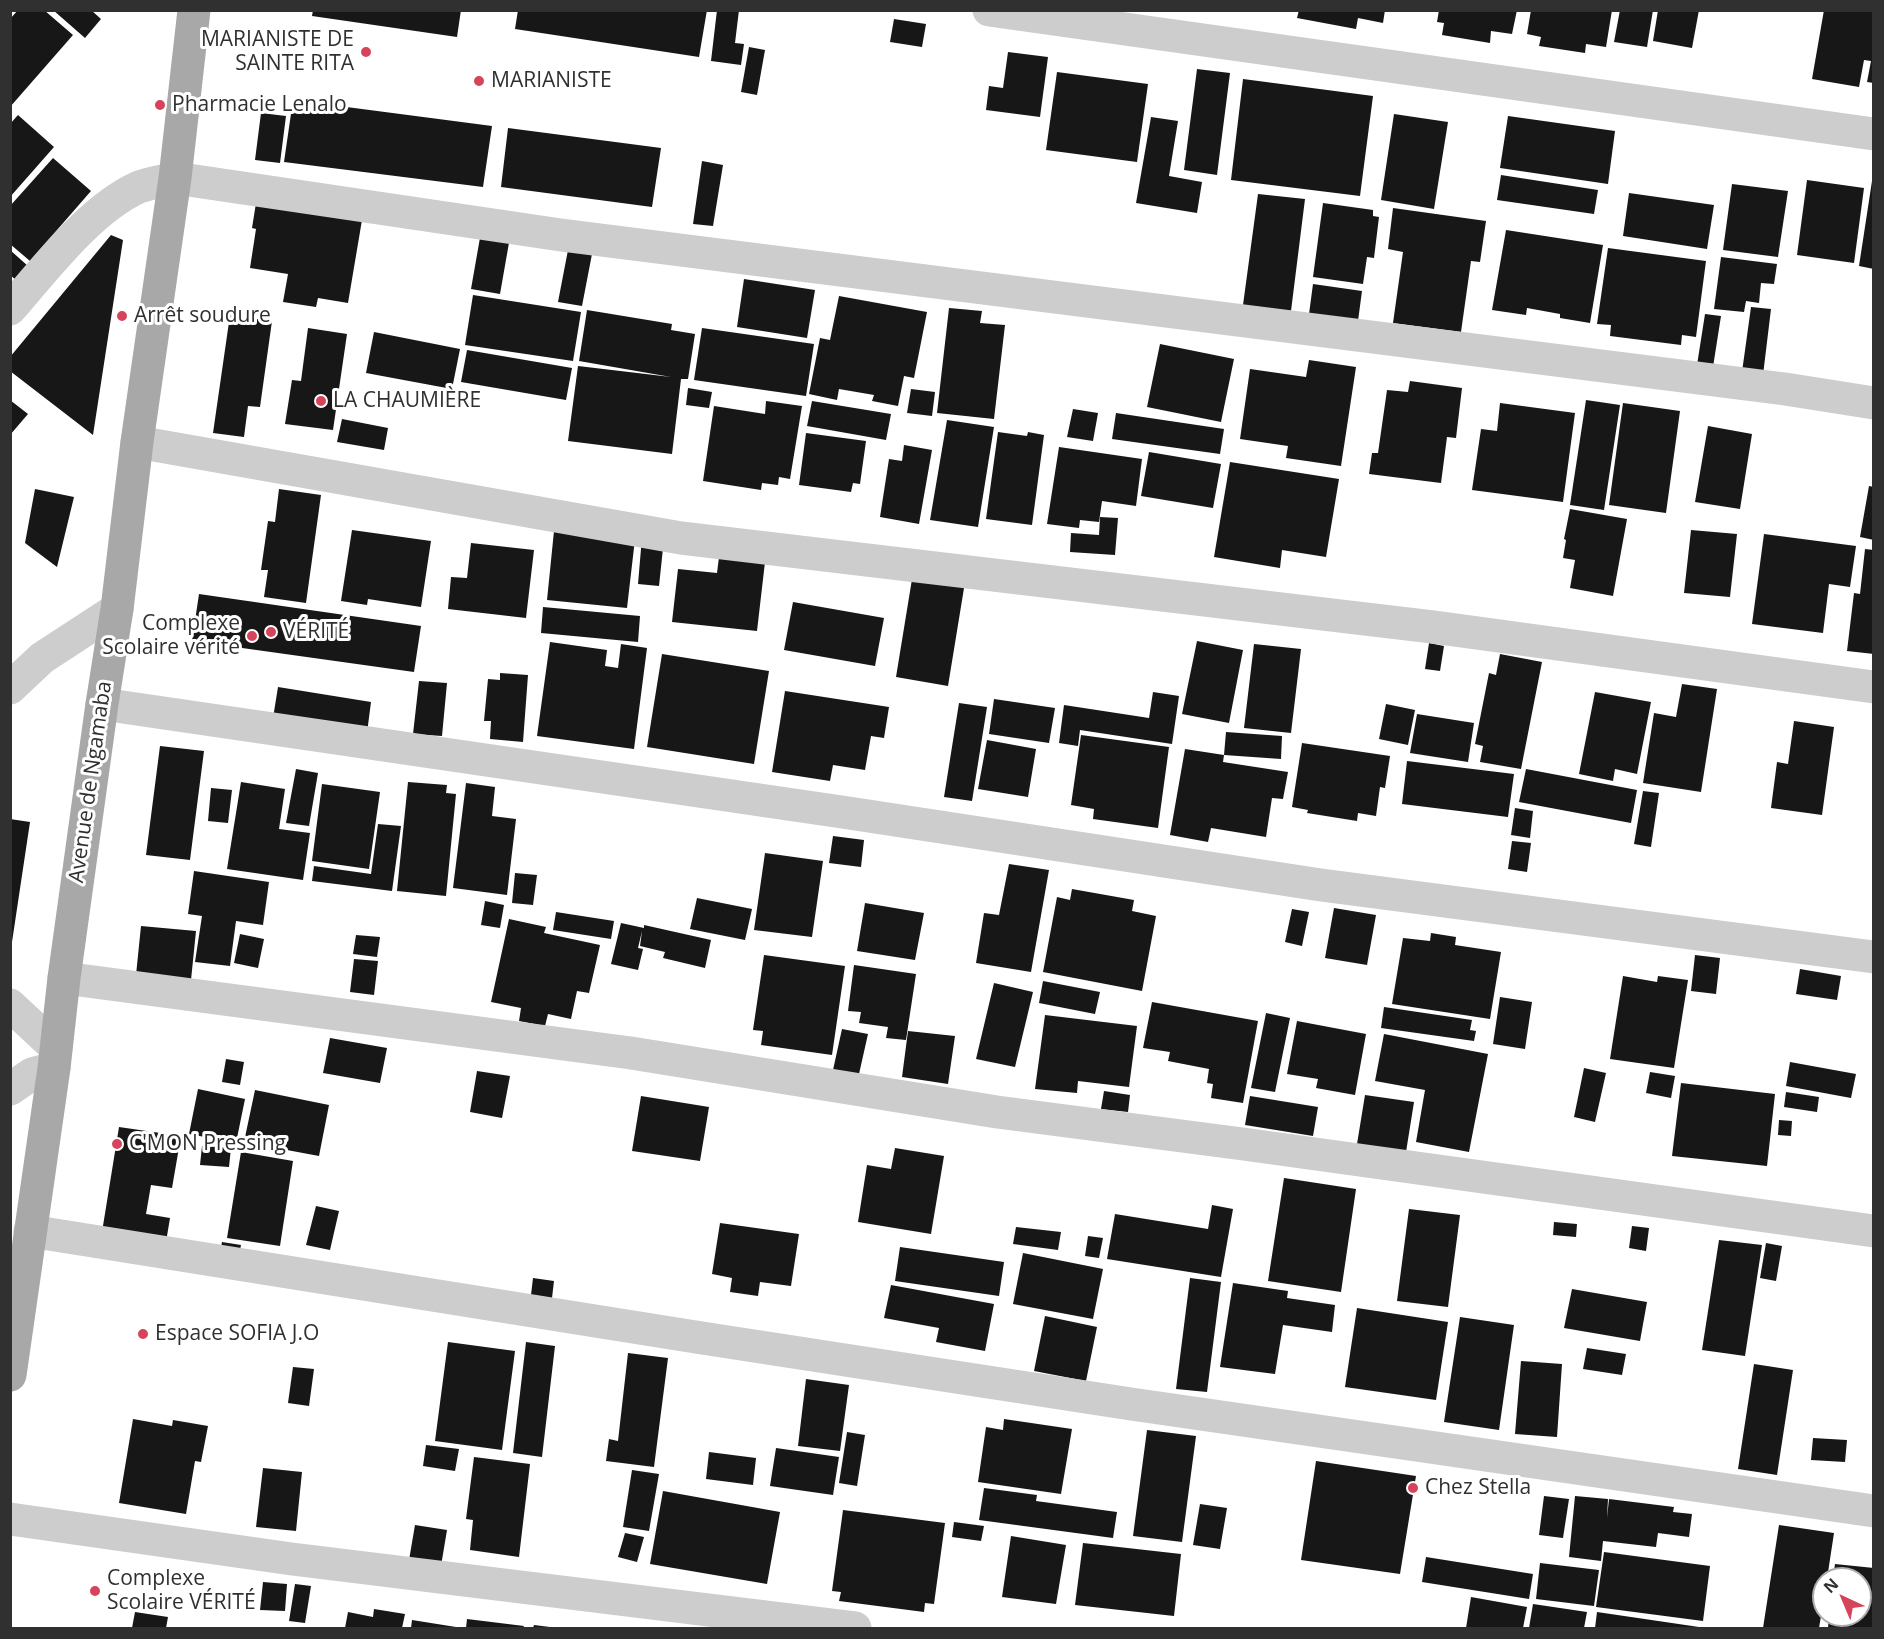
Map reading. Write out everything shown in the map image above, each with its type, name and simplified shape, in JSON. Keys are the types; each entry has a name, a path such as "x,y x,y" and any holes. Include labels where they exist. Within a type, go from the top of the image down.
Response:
{"main road":[{"name":"Avenue de Ngamaba","path":"10,1375 117,609 137,442 175,178 194,10"}],"street":[{"path":"988,10 1874,134"},
{"path":"10,309 65,246 109,205 139,187 175,178 561,235 1785,389 1874,403"},
{"path":"137,442 681,538 1433,627 1874,687"},
{"path":"10,688 42,658 117,609"},
{"path":"102,704 830,810 1321,885 1874,957"},
{"path":"64,978 631,1053 997,1112 1874,1231"},
{"path":"10,1005 55,1058 10,1089"},
{"path":"30,1231 1097,1398 1874,1511"},
{"path":"10,1519 292,1559 855,1629"}],"building":[{"path":"18,10 44,10 73,35 10,107 10,19"},
{"path":"53,10 91,10 101,19 85,38"},
{"path":"313,10 461,10 457,37 312,16"},
{"path":"518,10 707,10 699,57 515,29"},
{"path":"717,10 739,10 735,43 744,44 741,65 711,61"},
{"path":"1299,10 1385,10 1383,23 1358,18 1356,29 1297,18"},
{"path":"1439,10 1517,10 1512,34 1491,31 1490,43 1442,35 1444,23 1437,22"},
{"path":"1531,10 1612,10 1606,47 1586,44 1585,53 1539,46 1541,37 1527,34"},
{"path":"1620,10 1653,10 1647,47 1614,42"},
{"path":"1658,10 1699,10 1692,48 1653,41"},
{"path":"1824,10 1874,10 1874,83 1867,82 1871,61 1864,60 1859,87 1812,79"},
{"path":"894,19 926,24 922,47 890,42"},
{"path":"749,47 765,50 757,95 741,92"},
{"path":"1008,52 1048,57 1040,117 986,110 989,86 1003,88"},
{"path":"1197,69 1230,73 1217,175 1184,170"},
{"path":"1057,72 1148,84 1137,162 1046,150"},
{"path":"1243,79 1373,96 1360,196 1231,180"},
{"path":"293,100 492,126 483,187 284,162"},
{"path":"261,113 286,116 280,163 255,160"},
{"path":"1394,114 1448,122 1434,209 1381,200"},
{"path":"18,115 54,147 10,197 10,124"},
{"path":"1508,116 1615,131 1608,184 1500,168"},
{"path":"1151,117 1178,121 1169,176 1202,182 1197,213 1136,203"},
{"path":"508,128 661,148 652,207 501,187"},
{"path":"53,158 91,191 30,261 10,244 10,206"},
{"path":"702,161 723,165 713,226 693,224"},
{"path":"1501,175 1598,190 1594,214 1497,200"},
{"path":"1807,180 1864,188 1854,263 1797,255"},
{"path":"1872,181 1874,182 1874,269 1859,266"},
{"path":"1732,184 1788,191 1778,257 1723,250"},
{"path":"1629,193 1714,205 1707,249 1623,236"},
{"path":"1258,194 1305,199 1291,311 1243,305"},
{"path":"256,203 362,220 348,303 318,298 316,307 283,302 288,274 250,268 256,229 252,228"},
{"path":"1323,203 1373,210 1373,216 1379,217 1374,258 1367,257 1363,284 1313,277"},
{"path":"1393,208 1486,221 1480,262 1471,261 1461,332 1393,323 1403,252 1388,249"},
{"path":"1506,230 1603,245 1590,323 1560,318 1560,314 1527,308 1526,315 1492,310"},
{"path":"481,232 510,237 500,294 471,289"},
{"path":"111,235 123,240 93,435 10,371 10,357"},
{"path":"1608,248 1706,261 1696,337 1682,335 1681,345 1610,336 1611,325 1597,324"},
{"path":"10,250 28,266 16,280 10,275"},
{"path":"568,250 592,254 582,306 558,302"},
{"path":"1721,257 1777,264 1774,284 1761,283 1759,303 1746,301 1744,312 1714,309"},
{"path":"744,279 815,290 807,338 737,327"},
{"path":"1313,284 1362,291 1358,321 1309,314"},
{"path":"473,295 581,312 573,361 465,345"},
{"path":"839,296 927,312 914,378 904,376 898,406 872,401 874,395 839,389 837,400 809,394 820,338 830,340"},
{"path":"1751,307 1771,309 1763,375 1742,372"},
{"path":"949,308 982,311 980,323 1005,325 994,419 937,413"},
{"path":"587,310 672,324 671,330 695,334 688,379 681,379 672,454 568,441 578,366 671,377 579,361"},
{"path":"1705,314 1721,316 1713,367 1697,365"},
{"path":"230,315 272,321 260,407 248,406 244,437 213,433"},
{"path":"308,328 347,334 333,430 285,424 292,380 301,381"},
{"path":"702,328 814,344 806,396 694,380"},
{"path":"374,332 460,349 452,389 366,373"},
{"path":"1160,344 1234,359 1221,422 1147,407"},
{"path":"467,350 572,368 566,400 461,382"},
{"path":"1309,360 1356,367 1341,466 1286,458 1288,446 1240,439 1250,369 1306,377"},
{"path":"1410,381 1462,388 1456,438 1447,437 1441,483 1369,474 1372,453 1378,453 1387,390 1408,392"},
{"path":"688,388 712,392 709,408 686,405"},
{"path":"911,389 935,392 932,416 907,413"},
{"path":"10,400 28,414 10,435"},
{"path":"1586,400 1620,405 1604,510 1570,505"},
{"path":"766,401 802,406 790,479 779,477 778,485 762,483 761,490 703,481 714,406 765,414"},
{"path":"812,401 891,414 886,440 807,426"},
{"path":"1500,403 1575,413 1563,502 1472,490 1481,429 1497,431"},
{"path":"1623,403 1680,411 1666,513 1609,505"},
{"path":"1073,409 1098,413 1093,441 1067,437"},
{"path":"1116,413 1224,429 1220,454 1112,439"},
{"path":"342,419 388,428 384,450 337,442"},
{"path":"947,420 994,427 978,527 930,520"},
{"path":"1708,426 1752,434 1740,509 1695,502"},
{"path":"998,432 1027,436 1028,432 1044,435 1032,525 986,519"},
{"path":"806,433 866,441 860,484 853,483 851,492 799,485"},
{"path":"904,445 932,450 919,524 880,517 889,459 902,461"},
{"path":"1059,447 1142,459 1136,506 1102,501 1099,522 1080,520 1079,528 1047,524"},
{"path":"1149,452 1221,464 1213,508 1141,496"},
{"path":"1230,462 1339,479 1326,557 1282,550 1280,568 1214,557"},
{"path":"1869,486 1874,487 1874,540 1860,537"},
{"path":"35,489 74,497 57,567 25,543"},
{"path":"279,489 321,495 306,603 264,597 268,570 261,570 268,521 275,522"},
{"path":"1570,509 1627,519 1613,596 1570,588 1575,560 1563,558"},
{"path":"1100,517 1118,518 1115,555 1070,552 1071,533 1099,535"},
{"path":"352,530 431,541 421,607 368,599 367,605 341,601"},
{"path":"1691,530 1737,534 1730,597 1684,593"},
{"path":"554,531 635,539 627,608 547,600"},
{"path":"1764,534 1856,546 1850,587 1829,584 1823,633 1752,624"},
{"path":"642,537 664,539 659,586 638,584"},
{"path":"471,543 534,550 526,618 448,609 451,577 467,578"},
{"path":"1865,549 1874,550 1874,654 1847,651 1854,593 1860,594"},
{"path":"719,557 765,562 757,631 672,622 678,569 717,573"},
{"path":"913,573 965,582 948,686 896,677"},
{"path":"199,594 421,626 414,672 192,641"},
{"path":"793,602 884,618 875,666 784,650"},
{"path":"543,607 640,616 638,642 541,633"},
{"path":"1197,641 1243,650 1229,723 1182,714"},
{"path":"550,642 607,650 605,666 618,668 621,644 647,648 634,749 537,736"},
{"path":"1429,643 1444,646 1440,671 1425,669"},
{"path":"1254,644 1301,649 1291,733 1244,728"},
{"path":"662,654 769,671 754,764 647,747"},
{"path":"1500,654 1542,662 1521,769 1480,762 1483,746 1475,744 1489,673 1496,675"},
{"path":"500,673 528,675 523,742 490,739 491,721 484,721 488,679 500,680"},
{"path":"419,681 447,683 442,736 413,734"},
{"path":"1682,684 1717,689 1701,792 1643,783 1654,713 1676,717"},
{"path":"278,687 371,702 367,733 273,718"},
{"path":"785,691 889,707 884,738 871,736 865,770 833,765 830,781 772,772"},
{"path":"1153,692 1179,696 1172,744 1080,730 1078,746 1059,743 1064,705 1149,718"},
{"path":"1595,692 1651,702 1637,774 1615,769 1613,781 1579,774"},
{"path":"994,699 1055,708 1049,743 989,734"},
{"path":"959,703 987,707 972,801 944,797"},
{"path":"1386,704 1415,710 1408,745 1379,739"},
{"path":"1417,714 1474,723 1468,762 1410,753"},
{"path":"1794,721 1834,727 1822,815 1771,808 1777,762 1788,764"},
{"path":"1226,732 1282,736 1281,759 1224,755"},
{"path":"1081,735 1169,747 1158,828 1093,819 1094,809 1071,805"},
{"path":"987,740 1036,749 1028,797 978,789"},
{"path":"1302,743 1390,756 1385,788 1380,787 1376,816 1358,813 1357,821 1307,813 1308,810 1292,807"},
{"path":"160,746 204,751 190,860 146,855"},
{"path":"1185,749 1224,755 1223,762 1288,772 1283,799 1272,798 1266,837 1211,828 1208,842 1170,835"},
{"path":"1407,761 1514,774 1508,817 1402,804"},
{"path":"296,769 318,773 309,826 286,823"},
{"path":"1526,769 1637,790 1631,823 1519,802"},
{"path":"241,782 285,789 279,829 310,833 303,880 227,869"},
{"path":"408,782 447,785 446,793 456,794 446,896 397,891"},
{"path":"466,783 495,787 492,816 516,819 507,895 453,888"},
{"path":"322,784 380,792 369,869 312,861"},
{"path":"211,788 232,790 228,823 208,821"},
{"path":"1643,791 1659,793 1651,847 1634,844"},
{"path":"1515,808 1533,811 1530,838 1511,835"},
{"path":"10,819 30,822 12,942 10,942"},
{"path":"378,824 401,826 392,891 312,881 314,866 371,874"},
{"path":"833,836 864,840 861,867 829,863"},
{"path":"1512,841 1531,843 1527,872 1508,869"},
{"path":"765,853 823,861 812,937 754,930"},
{"path":"1009,864 1049,870 1031,972 976,963 984,913 999,915"},
{"path":"194,871 269,882 263,925 236,921 230,966 195,962 202,916 188,914"},
{"path":"515,873 537,875 533,905 512,903"},
{"path":"1072,889 1134,900 1132,911 1156,916 1142,991 1043,972 1057,897 1070,900"},
{"path":"697,898 752,909 745,940 690,929"},
{"path":"485,901 504,905 500,928 481,925"},
{"path":"865,903 924,913 915,960 857,951"},
{"path":"1334,908 1376,915 1367,965 1325,958"},
{"path":"1292,909 1309,912 1302,946 1285,942"},
{"path":"556,912 614,921 611,939 553,930"},
{"path":"509,919 546,927 544,933 600,945 589,993 577,991 571,1019 548,1014 545,1026 519,1021 521,1008 491,1002"},
{"path":"621,923 644,928 644,925 711,940 705,968 663,958 665,952 640,946 642,931 638,948 643,949 638,970 611,964"},
{"path":"141,926 196,931 191,980 136,975"},
{"path":"1431,933 1456,937 1455,945 1501,952 1490,1019 1392,1004 1403,938 1430,941"},
{"path":"240,934 264,939 258,968 234,963"},
{"path":"356,935 380,937 377,957 353,954"},
{"path":"764,955 845,966 832,1055 761,1045 763,1031 753,1030"},
{"path":"1695,955 1720,958 1716,994 1691,991"},
{"path":"354,959 378,961 374,995 350,992"},
{"path":"854,965 916,974 906,1040 886,1038 888,1027 859,1023 861,1012 848,1011"},
{"path":"1800,969 1841,976 1837,1000 1796,994"},
{"path":"1623,976 1657,982 1658,976 1688,980 1674,1068 1610,1059"},
{"path":"1043,981 1100,992 1095,1014 1039,1003"},
{"path":"994,983 1033,992 1015,1067 976,1059"},
{"path":"1500,997 1532,1002 1525,1049 1493,1044"},
{"path":"1152,1002 1258,1021 1243,1103 1211,1098 1213,1084 1207,1083 1209,1069 1168,1061 1170,1052 1143,1048"},
{"path":"1384,1007 1472,1020 1470,1030 1476,1031 1474,1041 1381,1028"},
{"path":"1266,1013 1290,1018 1275,1092 1251,1088"},
{"path":"1045,1015 1137,1026 1129,1087 1078,1081 1077,1093 1035,1089"},
{"path":"1297,1021 1366,1034 1355,1095 1316,1088 1318,1079 1287,1074"},
{"path":"842,1029 868,1034 859,1074 833,1070"},
{"path":"908,1031 955,1036 948,1084 902,1077"},
{"path":"1384,1034 1488,1054 1469,1152 1416,1142 1425,1090 1375,1081"},
{"path":"330,1038 387,1048 380,1083 323,1073"},
{"path":"226,1059 244,1062 240,1085 222,1082"},
{"path":"1790,1062 1856,1074 1851,1098 1786,1086"},
{"path":"1584,1068 1606,1073 1595,1122 1574,1117"},
{"path":"477,1071 510,1076 502,1118 470,1112"},
{"path":"1650,1072 1675,1076 1671,1098 1646,1093"},
{"path":"1681,1083 1775,1094 1767,1166 1672,1156"},
{"path":"198,1089 245,1099 236,1143 189,1134"},
{"path":"255,1090 329,1105 319,1156 244,1142"},
{"path":"1104,1091 1130,1095 1128,1112 1101,1109"},
{"path":"1786,1092 1819,1097 1817,1112 1784,1107"},
{"path":"1365,1095 1414,1102 1406,1152 1357,1144"},
{"path":"641,1096 709,1107 700,1161 632,1151"},
{"path":"1250,1096 1318,1107 1313,1136 1245,1125"},
{"path":"1779,1120 1792,1121 1791,1136 1778,1135"},
{"path":"119,1127 181,1136 172,1188 151,1185 146,1214 170,1218 166,1242 102,1232"},
{"path":"202,1146 231,1148 229,1167 200,1165"},
{"path":"895,1148 944,1156 931,1234 858,1222 867,1165 891,1169"},
{"path":"241,1152 293,1161 280,1246 227,1238"},
{"path":"1284,1178 1356,1189 1341,1292 1268,1281"},
{"path":"1212,1205 1233,1209 1221,1277 1107,1259 1115,1214 1208,1229"},
{"path":"316,1206 339,1211 330,1250 306,1245"},
{"path":"1409,1209 1460,1215 1448,1307 1397,1301"},
{"path":"1554,1222 1577,1224 1576,1237 1553,1235"},
{"path":"720,1223 799,1234 791,1286 760,1282 758,1296 730,1292 732,1278 712,1274"},
{"path":"1632,1226 1649,1228 1646,1251 1629,1248"},
{"path":"1016,1227 1061,1232 1058,1250 1013,1244"},
{"path":"1088,1236 1103,1238 1099,1258 1085,1256"},
{"path":"1719,1240 1762,1245 1745,1356 1702,1350"},
{"path":"222,1242 241,1245 238,1260 219,1257"},
{"path":"1766,1243 1782,1246 1776,1281 1760,1278"},
{"path":"900,1247 1004,1262 999,1296 895,1281"},
{"path":"1023,1253 1103,1269 1093,1319 1013,1304"},
{"path":"533,1278 554,1281 552,1298 531,1295"},
{"path":"1190,1278 1221,1282 1207,1392 1176,1389"},
{"path":"1233,1283 1288,1291 1287,1298 1335,1305 1332,1332 1283,1325 1275,1374 1220,1367"},
{"path":"891,1285 994,1304 985,1351 936,1342 939,1328 884,1318"},
{"path":"1572,1289 1647,1302 1640,1341 1564,1328"},
{"path":"1357,1308 1448,1322 1436,1400 1345,1387"},
{"path":"1045,1316 1097,1327 1086,1381 1034,1371"},
{"path":"1460,1317 1514,1325 1499,1430 1444,1422"},
{"path":"448,1342 515,1351 502,1450 435,1441"},
{"path":"526,1342 555,1346 542,1457 513,1453"},
{"path":"1587,1348 1626,1354 1622,1375 1583,1369"},
{"path":"628,1353 668,1358 654,1467 606,1461 609,1439 618,1441"},
{"path":"1521,1361 1562,1364 1557,1437 1515,1434"},
{"path":"1754,1364 1793,1370 1777,1475 1738,1469"},
{"path":"293,1367 314,1369 309,1406 288,1403"},
{"path":"806,1379 849,1385 840,1451 798,1446"},
{"path":"133,1419 172,1426 173,1420 208,1426 201,1462 195,1461 186,1514 119,1503"},
{"path":"1004,1419 1072,1429 1061,1494 978,1482 986,1427 1003,1430"},
{"path":"1147,1430 1196,1436 1182,1542 1133,1536"},
{"path":"847,1432 865,1435 857,1486 839,1483"},
{"path":"1813,1438 1847,1440 1845,1462 1811,1460"},
{"path":"426,1445 459,1449 455,1471 423,1466"},
{"path":"776,1448 839,1457 833,1495 770,1486"},
{"path":"709,1452 756,1458 753,1485 706,1479"},
{"path":"474,1457 530,1464 519,1557 470,1550 473,1520 466,1519"},
{"path":"1316,1461 1416,1476 1400,1574 1301,1560"},
{"path":"263,1468 302,1472 296,1531 256,1527"},
{"path":"632,1470 659,1474 649,1531 623,1527"},
{"path":"984,1488 1037,1495 1036,1501 1117,1512 1113,1538 979,1520"},
{"path":"663,1491 780,1512 767,1584 650,1564"},
{"path":"1544,1496 1569,1499 1563,1538 1539,1535"},
{"path":"1575,1496 1608,1499 1607,1518 1609,1499 1674,1507 1673,1512 1692,1514 1689,1537 1658,1533 1656,1547 1603,1541 1601,1561 1569,1557"},
{"path":"1200,1504 1227,1508 1220,1549 1193,1545"},
{"path":"843,1510 945,1523 934,1604 925,1603 924,1612 839,1601 841,1592 832,1591"},
{"path":"954,1522 984,1526 981,1541 952,1537"},
{"path":"415,1525 447,1530 440,1572 408,1566"},
{"path":"1779,1525 1834,1533 1829,1567 1812,1567 1812,1627 1819,1628 1763,1628"},
{"path":"625,1533 644,1537 637,1562 618,1557"},
{"path":"1011,1536 1066,1545 1056,1604 1002,1597"},
{"path":"1083,1543 1181,1554 1174,1616 1075,1605"},
{"path":"1604,1552 1710,1566 1703,1621 1596,1607"},
{"path":"1426,1557 1533,1574 1529,1599 1422,1582"},
{"path":"1540,1563 1599,1570 1594,1606 1536,1599"},
{"path":"1835,1564 1864,1567 1835,1567"},
{"path":"1872,1568 1874,1568 1874,1628 1828,1628 1872,1627"},
{"path":"263,1582 287,1584 285,1611 260,1610"},
{"path":"295,1584 311,1586 305,1623 289,1621"},
{"path":"1471,1597 1527,1607 1523,1628 1466,1628"},
{"path":"1533,1604 1587,1612 1584,1628 1529,1628"},
{"path":"374,1609 405,1614 402,1628 345,1628 348,1612 373,1617"},
{"path":"135,1612 168,1617 166,1628 132,1628"},
{"path":"1597,1612 1699,1627 1699,1628 1595,1628"},
{"path":"467,1619 524,1626 523,1628 466,1628"},
{"path":"412,1620 456,1627 456,1628 411,1628"},
{"path":"534,1625 550,1627 550,1628 533,1628"}],"place":[{"name":"MARIANISTE DE SAINTE RITA","path":"366,52"},
{"name":"MARIANISTE","path":"479,81"},
{"name":"Pharmacie Lenalo","path":"160,105"},
{"name":"Arrêt soudure","path":"122,316"},
{"name":"LA CHAUMIÈRE","path":"321,401"},
{"name":"VÉRITÉ","path":"271,632"},
{"name":"Complexe Scolaire vérité","path":"252,636"},
{"name":"C'MON Pressing","path":"117,1144"},
{"name":"Espace SOFIA J.O","path":"143,1334"},
{"name":"Chez Stella","path":"1413,1488"},
{"name":"Complexe Scolaire VÉRITÉ","path":"95,1591"}]}
